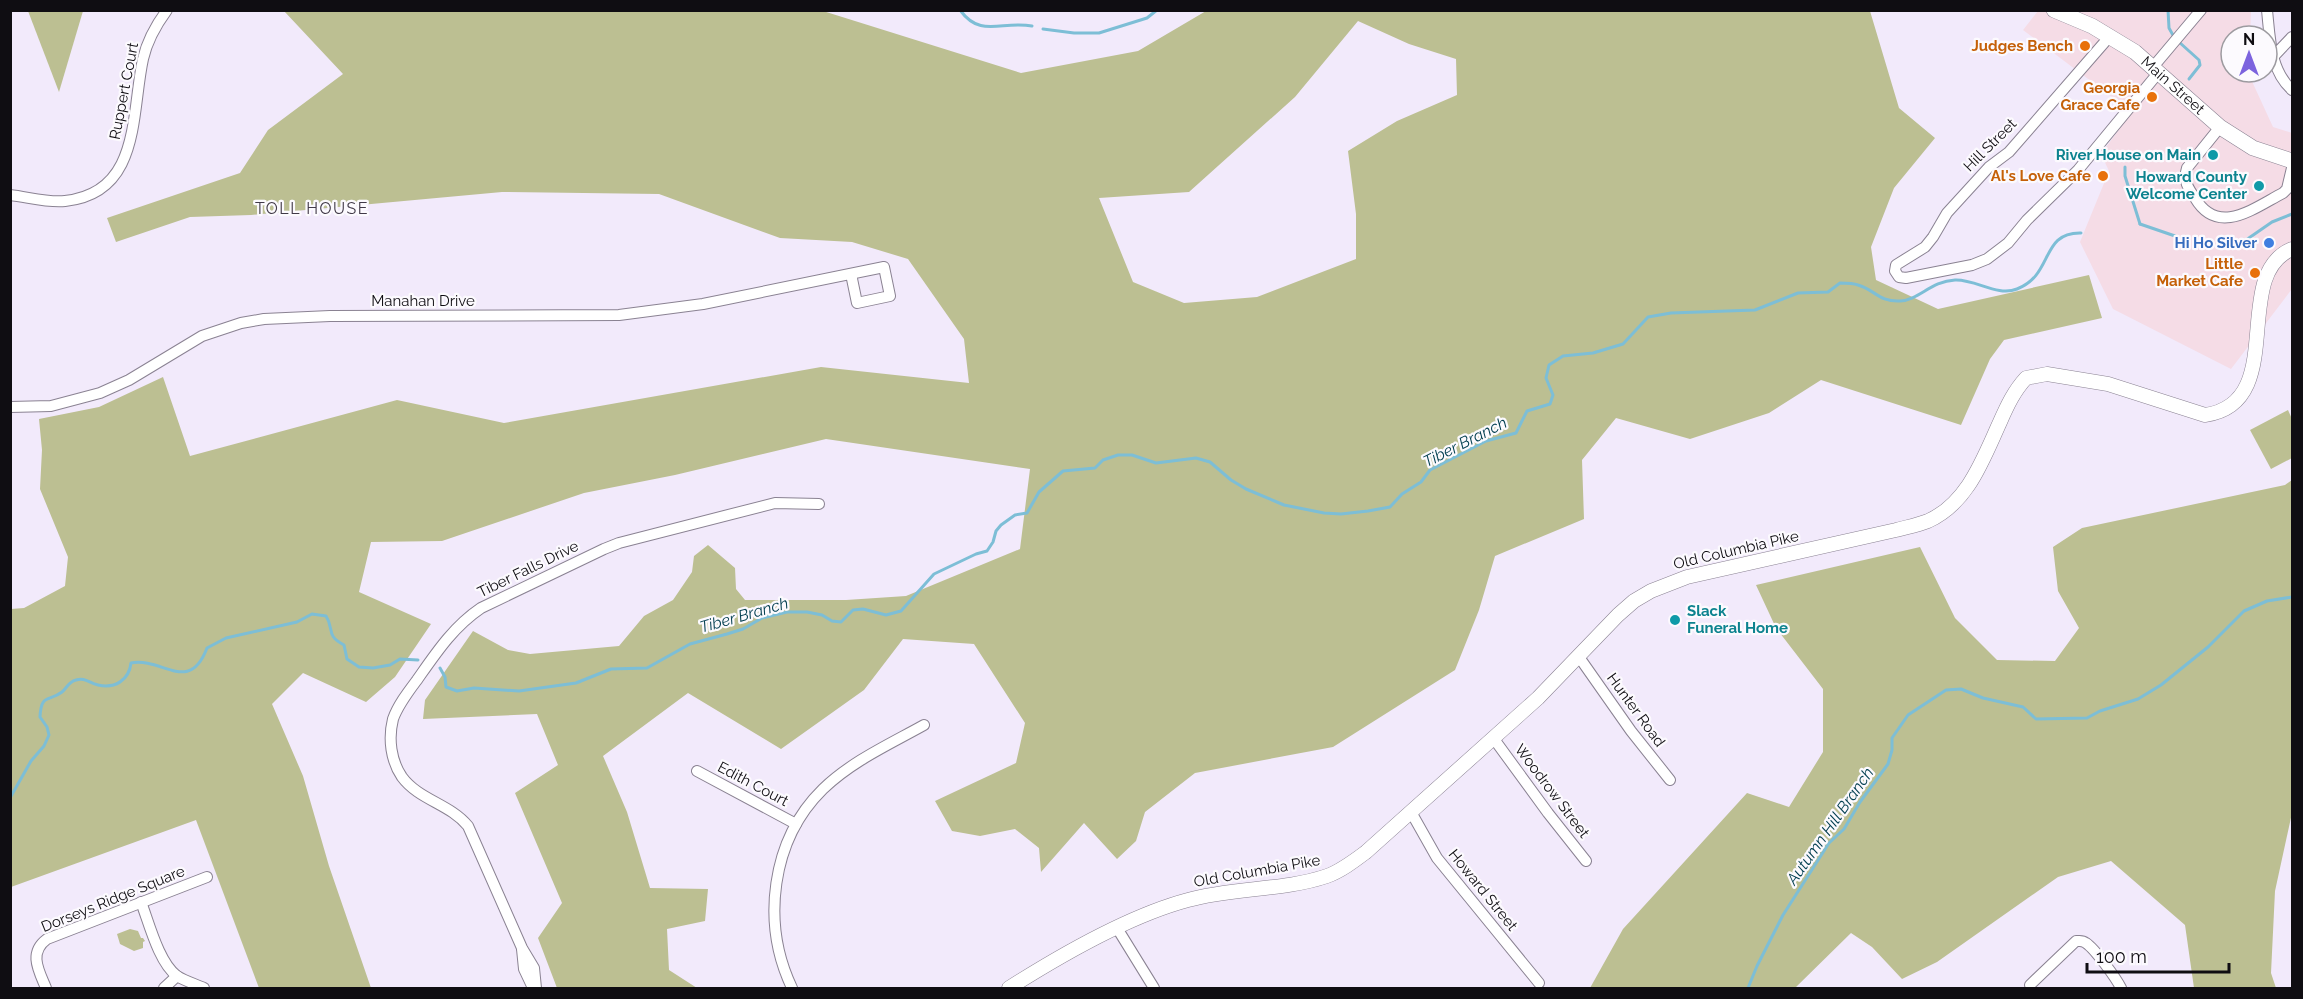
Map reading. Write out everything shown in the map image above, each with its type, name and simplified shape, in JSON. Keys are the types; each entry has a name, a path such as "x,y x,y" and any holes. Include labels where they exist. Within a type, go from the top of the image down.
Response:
{"main road":[{"name":"Main Street","path":"2054,10 2110,36 2156,69 2220,127 2253,148 2292,161"}],"street":[{"name":"Ruppert Court","path":"10,195 63,201 90,195 111,179 120,168 132,137 143,59 148,41 167,10"},
{"path":"2156,69 2201,10"},
{"name":"Hill Street","path":"2110,36 2009,152 1989,167 1952,207 1925,247 1896,265 1896,274 1899,277 1906,278 1972,266 1987,260 2008,243 2027,220 2078,170 2156,69"},
{"path":"2279,51 2292,37"},
{"path":"2279,73 2292,90"},
{"path":"2220,127 2187,168 2185,175 2186,183 2202,210 2212,217 2233,218 2283,193 2287,189 2292,168"},
{"name":"Old Columbia Pike","path":"1009,988 1025,984 1142,916 1187,900 1329,876 1366,852 1494,739 1634,601 1667,583 1896,530 1927,521 1941,513 1953,504 1976,475 2012,396 2026,378 2047,374 2108,384 2205,415 2228,408 2240,396 2251,375 2258,314 2268,273 2279,257 2292,249"},
{"name":"Manahan Drive","path":"10,406 51,406 100,393 129,380 202,336 241,323 264,319 330,316 619,315 703,304 851,274"},
{"name":"Tiber Falls Drive","path":"534,988 534,968 522,948 468,826 453,811 416,792 397,768 393,759 391,735 393,722 402,701 446,639 470,615 604,549 775,503 819,504"},
{"name":"Hunter Road","path":"1579,657 1631,731 1670,780"},
{"path":"792,988 782,961 774,917 777,872 796,824 822,790 839,775 924,724"},
{"name":"Woodrow Street","path":"1494,739 1586,861"},
{"name":"Edith Court","path":"697,771 796,824"},
{"name":"Howard Street","path":"1412,812 1437,858 1539,983"},
{"name":"Dorseys Ridge Square","path":"46,988 36,961 38,949 47,939 207,878"},
{"path":"141,903 159,950 177,976 204,988"},
{"path":"1118,928 1154,988"},
{"path":"2030,985 2076,941 2080,941 2088,945 2121,988"},
{"path":"164,988 177,976"}],"shaded area":[{"path":"2038,11 2251,11 2250,24 2219,24 2219,84 2253,84 2273,127 2292,133 2292,289 2231,369 2113,309 2080,242 2109,171 2101,154 2132,112 2023,30"}],"green space":[{"path":"28,11 83,11 59,92"},
{"path":"284,11 823,11 1021,73 1138,51 1206,11 1870,11 1899,108 1935,138 1894,188 1871,247 1876,280 1938,309 2089,275 2102,318 2004,340 1990,359 1961,425 1821,380 1769,413 1690,439 1616,418 1582,460 1584,519 1495,556 1479,610 1455,670 1333,747 1195,773 1145,812 1136,841 1117,859 1084,823 1041,872 1039,848 1015,829 980,836 952,831 935,801 1016,763 1025,723 974,644 903,639 864,690 781,749 688,693 603,756 627,812 650,888 708,889 705,921 667,929 669,970 697,988 557,988 538,938 562,903 515,793 558,765 537,714 423,719 425,700 473,631 508,650 530,654 619,646 644,616 673,600 692,572 694,556 708,545 735,568 736,589 745,600 846,600 906,596 1020,549 1030,469 826,439 675,475 584,493 442,541 371,542 359,592 431,624 395,677 366,702 303,673 272,704 303,776 329,866 371,988 259,988 196,820 11,887 11,609 24,608 65,586 68,557 40,489 42,450 39,419 99,407 163,377 190,456 397,400 504,423 821,367 969,383 964,339 908,259 852,242 780,238 659,194 502,192 251,215 190,217 116,242 107,218 240,173 268,130 343,74","holes":["1358,21 1409,44 1456,59 1457,95 1397,121 1348,151 1356,214 1356,259 1257,297 1184,303 1133,282 1099,198 1189,192 1295,97"]},
{"path":"2288,410 2292,419 2292,458 2271,469 2250,430"},
{"path":"2292,480 2292,813 2275,891 2271,973 2276,988 2194,988 2185,925 2111,861 2058,877 1937,962 1902,979 1872,947 1851,933 1795,988 1590,988 1623,929 1747,793 1789,807 1823,752 1823,689 1776,628 1756,585 1920,547 1955,618 1997,660 2055,661 2079,628 2058,591 2053,547 2082,528 2285,485"},
{"path":"130,929 138,931 143,938 145,941 143,948 134,951 120,944 117,934"}],"waterway":[{"path":"960,10 968,19 984,26 1032,26"},
{"path":"1043,29 1099,33 1147,18 1157,10"},
{"path":"2168,10 2169,28 2174,37"},
{"path":"2179,42 2199,60 2200,65 2189,79"},
{"path":"2125,167 2125,176 2140,224"},
{"path":"2237,242 2246,240 2272,222 2292,214"},
{"path":"2140,224 2175,236"},
{"name":"Tiber Branch","path":"440,668 445,677 446,687 457,691 474,688 519,691 576,683 611,669 647,668 690,644 743,629 762,618 787,612 807,612 841,622 853,610 863,609 886,615 901,611 934,574 987,551 1001,525 1015,515 1027,513 1039,492 1063,471 1095,468 1103,460 1118,455 1132,455 1156,463 1196,458 1210,462 1231,480 1246,489 1284,505 1324,513 1341,514 1390,507 1402,494 1421,482 1430,470 1486,441 1516,433 1527,411 1550,404 1553,395 1546,378 1549,365 1563,356 1593,353 1623,344 1648,317 1671,313 1755,310 1798,293 1828,292 1840,283 1858,285 1882,298 1893,301 1907,300 1939,284 1955,280 2009,291 2029,283 2059,239 2081,233"},
{"name":"Autumn Hill Branch","path":"1748,988 1783,915 1829,843 1844,829 1860,802 1888,764 1892,750 1892,738 1908,715 1946,690 1961,689 1983,698 2023,707 2036,719 2087,718 2100,711 2138,699 2161,685 2208,647 2244,611 2267,601 2292,597"},
{"path":"10,798 49,735 40,717 42,704 62,692 73,681 79,679 110,686 124,678 131,663 143,663 183,672 192,669 200,662 207,648 226,638 297,622 312,614 326,616 332,635 344,645 347,659 359,667 373,668 390,665 400,659 418,660"}],"place":[{"name":"Judges Bench","path":"2085,46"},
{"name":"Georgia Grace Cafe","path":"2152,97"},
{"name":"River House on Main","path":"2213,155"},
{"name":"Al's Love Cafe","path":"2103,176"},
{"name":"Howard County Welcome Center","path":"2259,186"},
{"name":"Hi Ho Silver","path":"2269,243"},
{"name":"Little Market Cafe","path":"2255,273"},
{"name":"Slack Funeral Home","path":"1675,620"}],"district":[{"name":"TOLL HOUSE","path":"312,208"}]}
